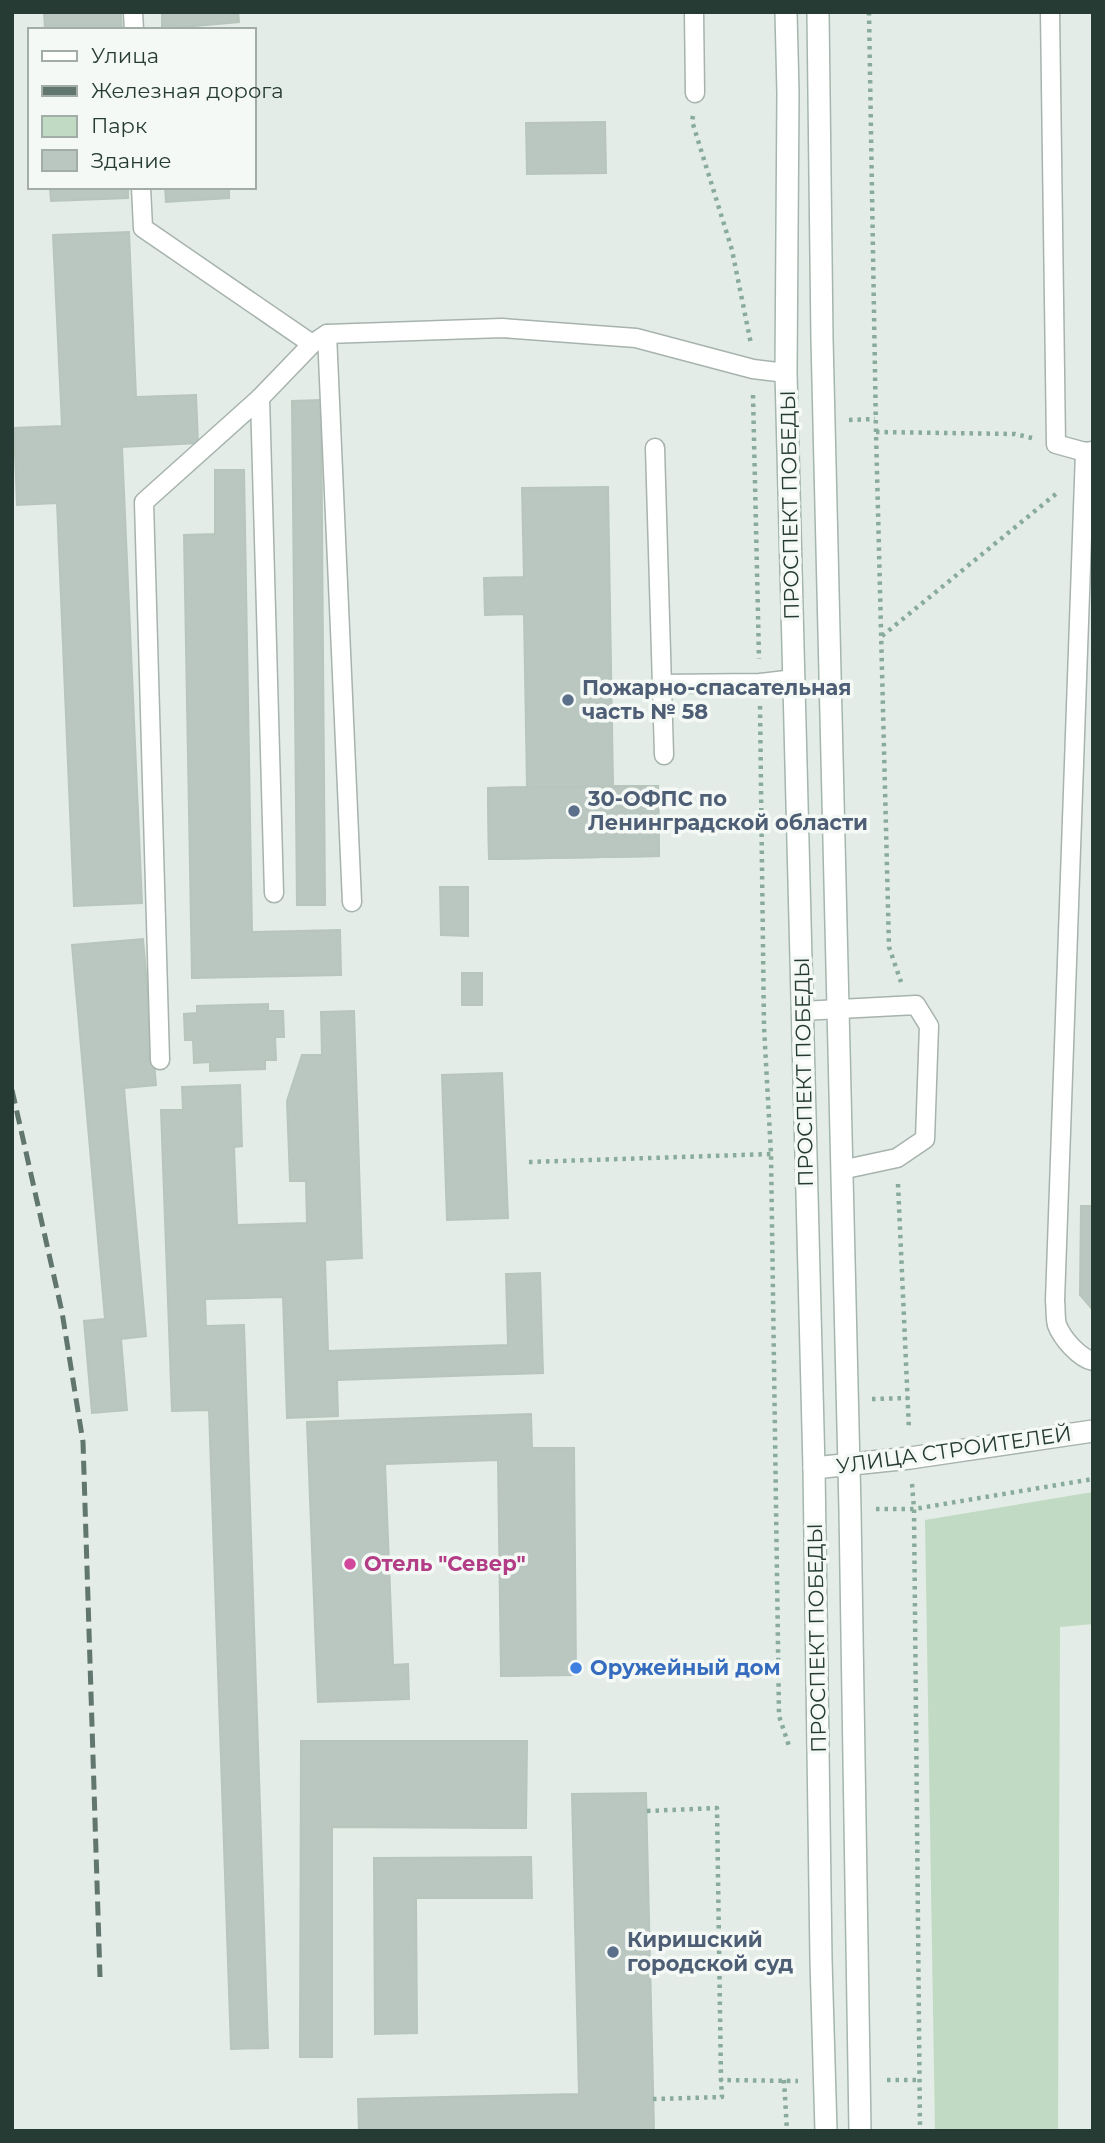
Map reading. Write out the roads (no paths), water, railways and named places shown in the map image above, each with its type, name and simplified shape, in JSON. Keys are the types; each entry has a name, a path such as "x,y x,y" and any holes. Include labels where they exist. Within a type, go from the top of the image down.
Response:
{"main road":[{"name":"ПРОСПЕКТ ПОБЕДЫ","path":"786,12 786,373 815,1511 826,2131"},
{"name":"ПРОСПЕКТ ПОБЕДЫ","path":"818,12 822,339 850,1510 860,2131"},
{"name":"УЛИЦА СТРОИТЕЛЕЙ","path":"814,1468 1093,1431"}],"lane":[{"path":"694,12 695,93"},
{"path":"1050,12 1056,443 1089,451 1085,470 1055,1301 1058,1325 1070,1344 1087,1360 1093,1361"},
{"path":"141,189 143,228 320,339 502,328 636,338 753,369 786,373"},
{"path":"160,1060 144,502 260,398 320,339"},
{"path":"320,339 352,902"},
{"path":"260,398 274,893"},
{"path":"655,449 664,755"},
{"path":"662,684 760,683 794,679"},
{"path":"802,1011 916,1005 929,1026 925,1139 897,1158 841,1170"}],"railway":[{"path":"12,1090 62,1312 83,1442 100,1977"}],"place":[{"name":"Пожарно-спасательная часть № 58","path":"568,700"},
{"name":"30-ОФПС по Ленинградской области","path":"574,811"},
{"name":"Отель \"Север\"","path":"350,1564"},
{"name":"Оружейный дом","path":"576,1668"},
{"name":"Киришский городской суд","path":"613,1952"}]}
